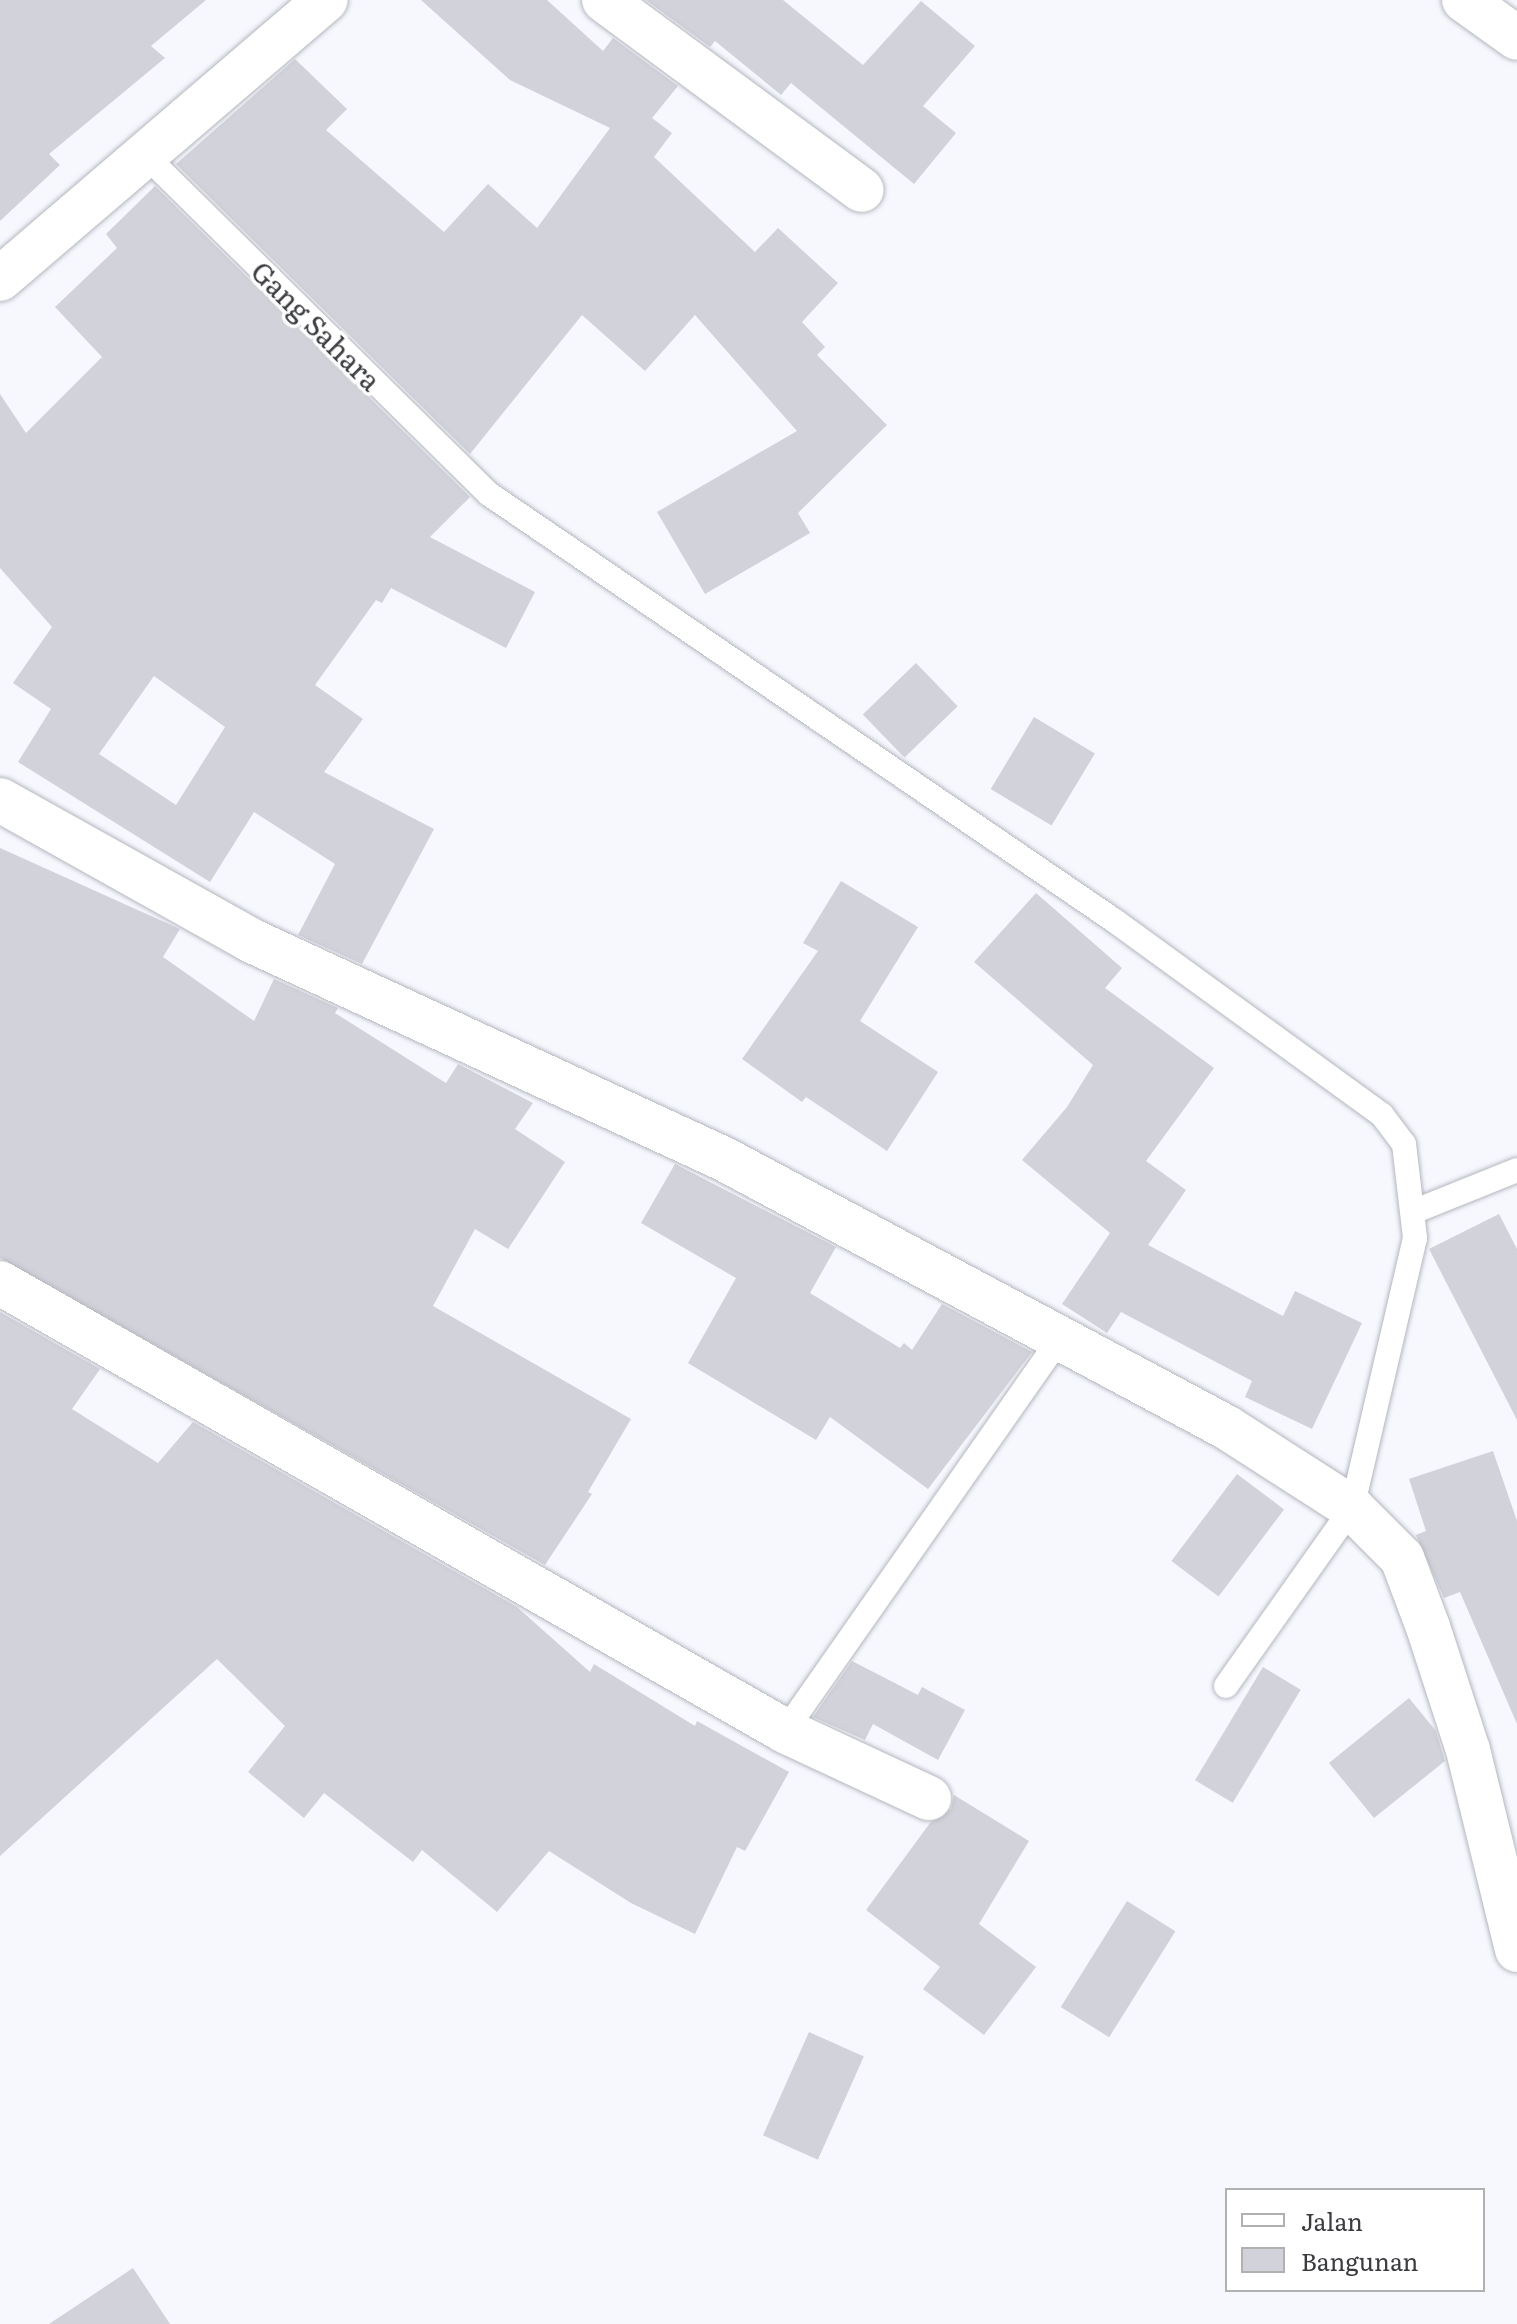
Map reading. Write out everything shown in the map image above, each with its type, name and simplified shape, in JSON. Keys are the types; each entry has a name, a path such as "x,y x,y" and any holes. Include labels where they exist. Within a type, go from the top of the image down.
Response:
{"street":[{"path":"0,279 326,0"},
{"path":"604,0 862,190"},
{"path":"1464,0 1517,38"},
{"path":"0,800 250,940 724,1159 1226,1427 1352,1508 1402,1558 1428,1627 1468,1750 1517,1950"},
{"path":"0,1283 785,1731 929,1798"}],"lane":[{"name":"Gang Sahara","path":"145,155 489,494 1115,921 1382,1115 1404,1144 1415,1238 1352,1508"},
{"path":"1413,1212 1517,1170"},
{"path":"785,1731 1060,1338"},
{"path":"1226,1686 1352,1508"}],"building":[{"path":"0,0 206,0 151,46 165,58 49,154 60,165 0,221"},
{"path":"421,0 547,0 603,51 613,38 678,86 652,118 672,133 654,157 755,252 778,228 838,283 802,322 825,347 817,355 887,425 798,513 810,533 705,594 657,512 797,431 695,315 645,371 582,315 470,454 176,164 295,59 347,109 326,130 444,232 488,184 537,228 610,128 510,80"},
{"path":"646,0 783,0 863,65 921,1 975,46 923,106 956,133 914,184 791,83 781,95 715,41 710,47"},
{"path":"155,186 470,497 430,537 535,592 506,648 391,588 382,603 376,600 315,685 363,719 324,772 434,829 362,964 298,935 335,864 254,812 210,882 18,762 51,709 13,683 52,627 0,568 0,394 26,433 102,357 55,307 117,248 106,234","holes":["154,676 225,727 176,805 99,754"]},
{"path":"916,663 958,706 904,758 863,714"},
{"path":"1034,717 1095,754 1052,826 991,789"},
{"path":"0,848 180,929 163,957 254,1021 274,979 338,1008 335,1013 446,1083 458,1064 533,1103 515,1129 565,1162 508,1249 475,1229 433,1306 631,1419 588,1492 592,1494 545,1565 0,1258"},
{"path":"841,881 918,927 860,1021 938,1072 887,1151 806,1097 802,1102 742,1059 818,951 803,943"},
{"path":"1036,893 1122,968 1105,988 1214,1068 1146,1161 1186,1190 1148,1245 1283,1316 1295,1291 1362,1323 1312,1429 1245,1397 1252,1381 1121,1312 1107,1333 1062,1304 1110,1233 1022,1160 1067,1107 1093,1065 974,962"},
{"path":"675,1164 836,1247 810,1293 900,1348 904,1343 912,1350 942,1304 1032,1352 928,1489 830,1417 816,1440 688,1363 736,1278 641,1223"},
{"path":"1499,1214 1517,1249 1517,1420 1429,1249"},
{"path":"0,1312 100,1369 72,1409 158,1463 193,1422 517,1607 590,1672 594,1664 695,1726 697,1721 789,1772 745,1851 737,1847 695,1934 631,1903 549,1851 497,1912 422,1850 413,1862 324,1793 304,1818 248,1772 285,1726 217,1659 0,1856"},
{"path":"1493,1451 1517,1521 1517,1724 1460,1592 1444,1598 1416,1535 1426,1531 1409,1479"},
{"path":"1237,1474 1284,1510 1219,1597 1171,1561"},
{"path":"852,1661 918,1695 922,1687 965,1710 938,1760 873,1724 865,1740 813,1717"},
{"path":"1263,1667 1301,1690 1233,1803 1195,1780"},
{"path":"1409,1698 1436,1731 1445,1761 1374,1818 1329,1763"},
{"path":"954,1795 1029,1841 979,1924 1036,1967 984,2035 923,1989 940,1967 866,1910 930,1823 951,1809"},
{"path":"1127,1901 1175,1931 1109,2037 1061,2007"},
{"path":"809,2032 864,2056 818,2160 763,2135"},
{"path":"133,2268 170,2324 49,2324"}]}
